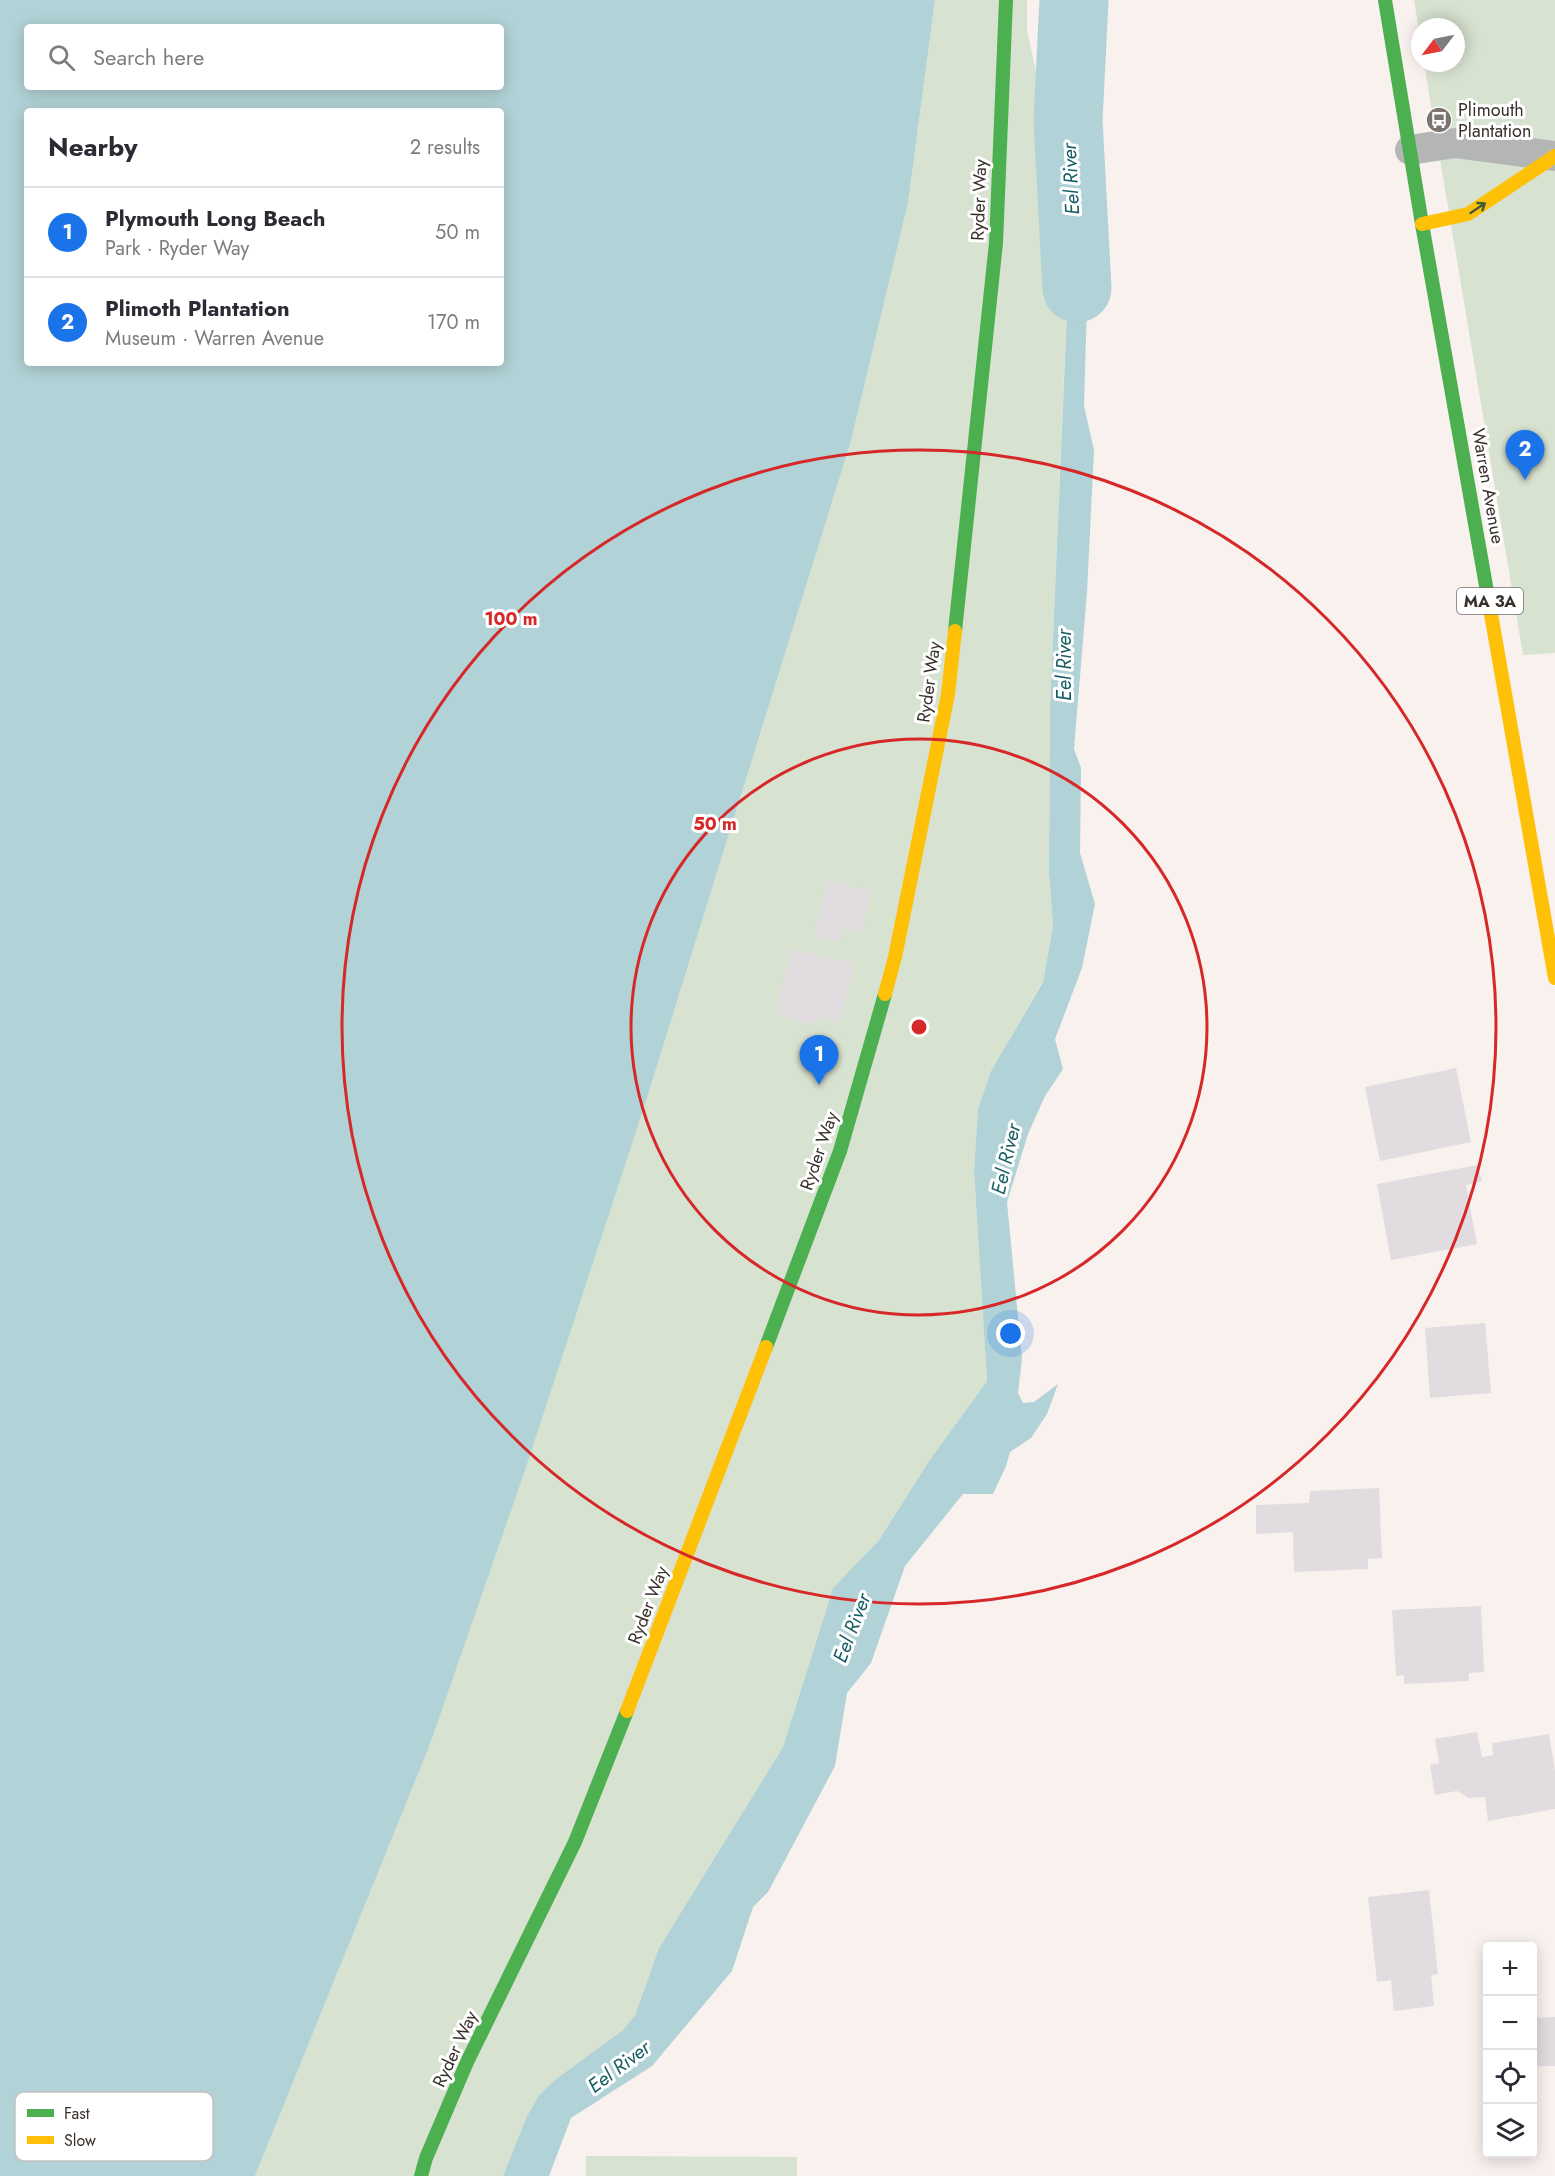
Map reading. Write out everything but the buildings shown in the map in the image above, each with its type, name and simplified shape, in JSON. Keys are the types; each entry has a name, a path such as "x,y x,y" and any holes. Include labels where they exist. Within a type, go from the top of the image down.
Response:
{"street":[{"name":"Ryder Way","path":"421,2176 426,2158 467,2062 575,1842 638,1684 840,1151 895,957 948,694 996,243 1006,0"},
{"name":"Warren Avenue","path":"1385,0 1422,224 1555,978"},
{"path":"1410,150 1455,143 1555,156"},
{"path":"1422,224 1468,214 1555,156"}],"green space":[{"path":"935,0 1027,0 1027,30 1061,188 1067,303 1050,707 1049,874 1053,926 1043,981 991,1071 978,1109 974,1170 987,1381 929,1461 879,1540 833,1588 783,1747 659,1948 635,2015 623,2030 556,2079 539,2095 527,2116 503,2176 255,2176 429,1747 647,1098 851,441 908,203"},
{"path":"1414,0 1555,0 1555,653 1523,655 1426,72 1465,72 1465,18 1417,18"},
{"path":"586,2156 797,2157 797,2176 586,2176"}],"water":[{"path":"0,0 935,0 908,203 851,441 647,1098 524,1473 429,1747 255,2176 0,2176"},
{"path":"1072,195 1087,302 1084,406 1094,450 1087,592 1074,749 1081,768 1080,853 1095,904 1082,968 1055,1039 1063,1069 1045,1096 1028,1134 1007,1202 1022,1359 1018,1393 1023,1403 1034,1402 1058,1384 1047,1414 1031,1438 1010,1452 993,1494 963,1494 905,1566 871,1663 847,1693 835,1766 768,1892 753,1907 732,1971 652,2066 571,2118 549,2176 503,2176 527,2116 539,2095 556,2079 623,2030 635,2015 659,1948 783,1747 833,1588 879,1540 929,1461 987,1381 974,1170 978,1109 991,1071 1043,982 1053,926 1049,874 1050,707"}],"waterway":[{"name":"Eel River","path":"1074,0 1068,120 1077,288"}],"traffic: fast":[{"path":"955,631 996,243 1006,0"},
{"path":"1385,0 1488,597"},
{"path":"766,1347 840,1151 885,994"},
{"path":"421,2176 426,2158 467,2062 575,1842 627,1711"}],"traffic: slow":[{"path":"1422,224 1468,214 1555,156"},
{"path":"1488,597 1555,978"},
{"path":"885,994 895,957 948,694 955,631"},
{"path":"627,1711 766,1347"}],"place":[{"name":"Plimouth Plantation","path":"1439,120"},
{"name":"Plimoth Plantation","path":"1525,480"},
{"name":"Plymouth Long Beach","path":"819,1085"}]}
